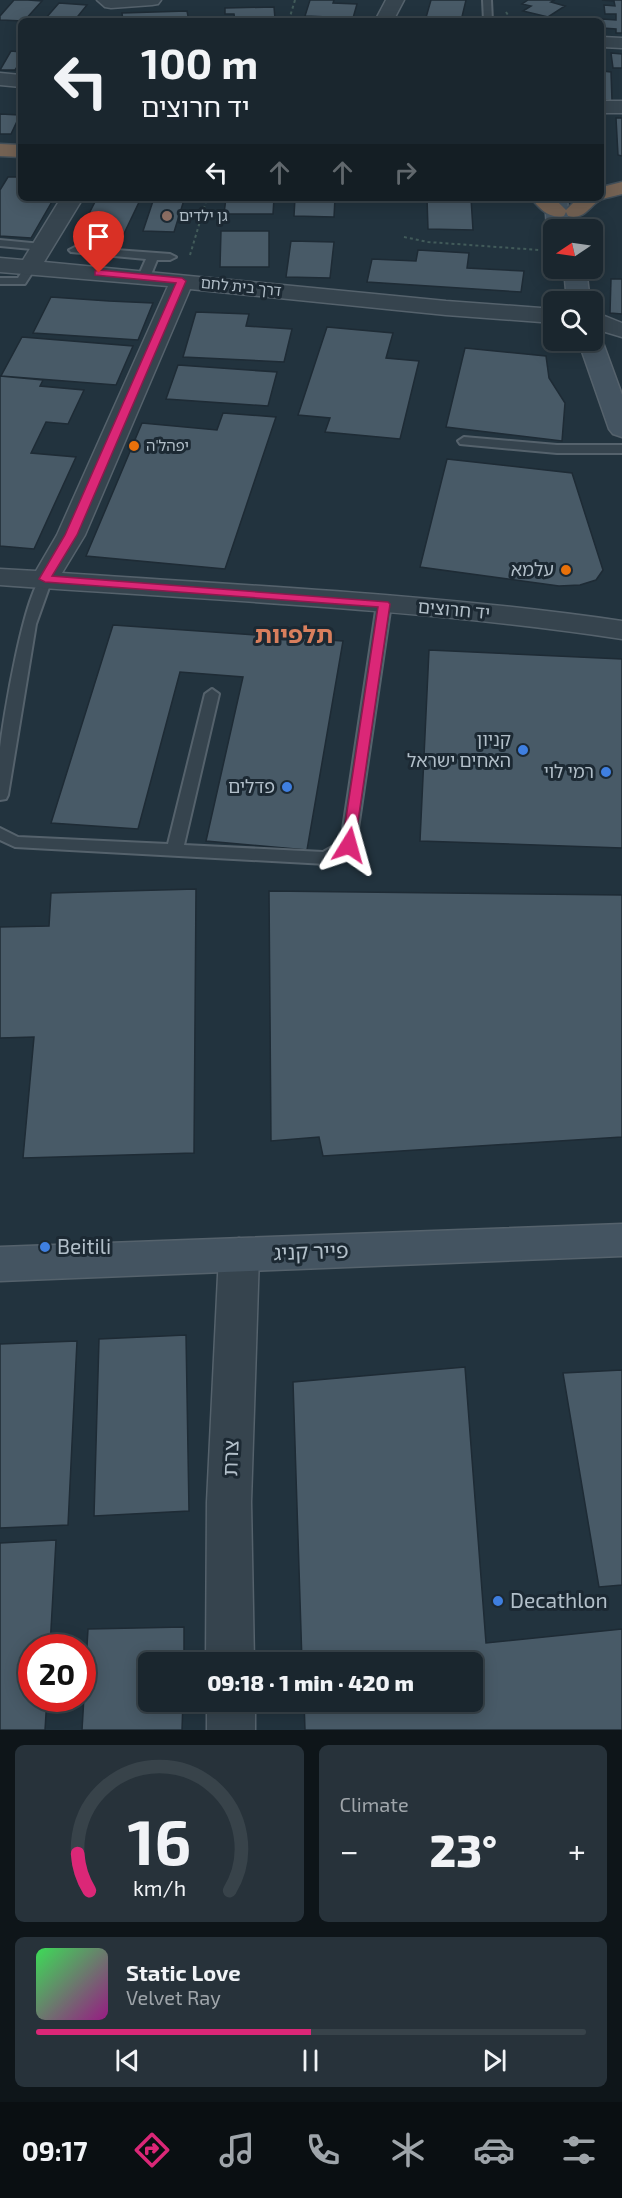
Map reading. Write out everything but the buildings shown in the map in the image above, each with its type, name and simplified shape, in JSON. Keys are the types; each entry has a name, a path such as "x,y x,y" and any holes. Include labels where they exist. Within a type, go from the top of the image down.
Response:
{"highway":[{"path":"604,173 622,174"},
{"path":"604,184 622,186"},
{"path":"604,192 622,186"}],"street":[{"path":"100,18 108,2 152,0"},
{"path":"386,18 395,0"},
{"path":"604,42 622,42"},
{"path":"0,79 18,81"},
{"path":"604,106 622,107"},
{"path":"30,267 70,201"},
{"name":"דרך בית לחם","path":"0,264 30,267 149,266 182,281 446,308 543,315"},
{"path":"45,579 71,535 182,281"},
{"name":"דרך בית לחם","path":"446,308 508,321 543,323"},
{"path":"603,324 622,330"},
{"path":"594,351 622,429"},
{"name":"יד חרוצים","path":"0,577 384,604 549,619 622,630"},
{"name":"יד חרוצים","path":"549,619 622,620"},
{"name":"פייר קניג","path":"0,1264 622,1240"},
{"name":"צרת","path":"231,1652 229,1502 239,1255"},
{"path":"231,1712 231,1730"}],"lane":[{"path":"487,0 488,18"},
{"path":"0,243 42,247"},
{"path":"75,250 149,266 170,256"},
{"path":"0,281 21,282 30,267"},
{"path":"464,441 557,449 622,448"},
{"path":"0,795 29,624 45,579"},
{"path":"0,832 15,842 326,858 349,845 384,604"},
{"path":"175,850 212,694"}],"path":[{"path":"290,18 295,0"},
{"path":"182,281 206,201"},
{"path":"404,237 428,242 543,250"}],"green space":[{"path":"500,16 564,18 500,18"}],"place":[{"name":"גן ילדים","path":"167,216"},
{"name":"יפהל'ה","path":"134,446"},
{"name":"עלמא","path":"566,570"},
{"name":"קניון האחים ישראל","path":"523,750"},
{"name":"רמי לוי","path":"606,772"},
{"name":"פדלים","path":"287,787"},
{"name":"Beitili","path":"45,1247"},
{"name":"Decathlon","path":"498,1601"}],"district":[{"name":"תלפיות","path":"294,635"}],"route":[{"path":"99,273 182,281 71,535 45,579 384,604 349,845"}]}
